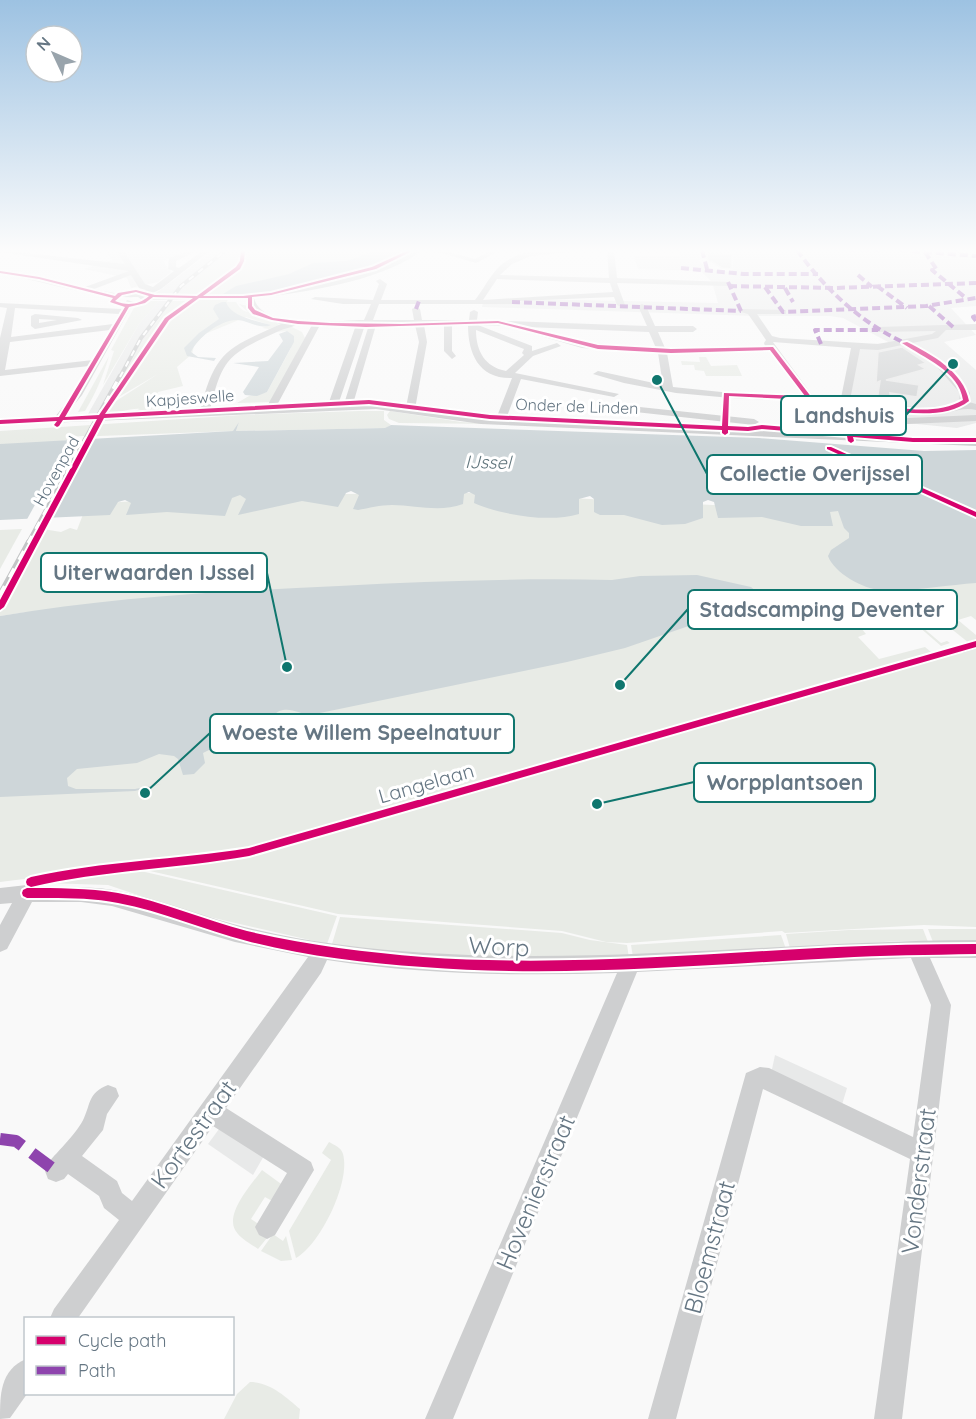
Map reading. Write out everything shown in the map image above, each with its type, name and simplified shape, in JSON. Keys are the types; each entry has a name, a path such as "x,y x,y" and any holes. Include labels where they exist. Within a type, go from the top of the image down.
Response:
{"street":[{"path":"9,316 3,340 0,372 97,362"},
{"path":"0,422 60,416 74,400 123,316"},
{"path":"265,316 290,324 310,336"},
{"path":"367,324 370,316"},
{"path":"409,410 412,406 423,342 417,316"},
{"path":"473,316 471,338 475,352 492,371 614,394"},
{"path":"646,316 663,351 669,374 668,388"},
{"path":"754,316 808,398"},
{"path":"78,320 78,331"},
{"path":"205,411 213,378 226,357 247,342 290,324 498,322 652,330 693,329"},
{"path":"498,322 598,347 663,351 771,344 878,347 935,336 942,327"},
{"path":"272,407 317,323"},
{"path":"448,323 448,351 452,356"},
{"path":"332,406 360,326 367,324 373,327 348,406"},
{"path":"472,324 529,348 526,353 530,354"},
{"path":"3,340 118,326"},
{"path":"878,330 976,327"},
{"path":"587,389 598,366 600,328"},
{"path":"906,343 932,359 957,382 966,395 964,404"},
{"path":"500,422 512,376 530,354 557,345"},
{"path":"851,439 845,401 856,346"},
{"path":"598,366 619,381 668,388 845,401 923,411 950,409 964,404 976,407"},
{"path":"603,425 619,381"},
{"path":"957,382 976,381"},
{"path":"725,425 726,394"},
{"name":"Kapjeswelle","path":"60,416 348,406 409,410 500,422"},
{"path":"611,407 802,435 929,443 976,443"},
{"path":"0,413 60,416"},
{"path":"849,416 908,421 976,418"},
{"name":"Onder de Linden","path":"500,422 725,425"},
{"path":"725,425 776,424"},
{"path":"880,434 925,436 929,443"},
{"path":"962,648 976,644"},
{"path":"0,943 27,893"},
{"name":"Worp","path":"0,896 27,893 118,898 249,937 322,950 426,962 512,967 630,965 916,948 976,949"},
{"name":"Vonderstraat","path":"888,1419 941,1005 916,948"},
{"name":"Kortestraat","path":"64,1317 314,966 322,950"},
{"name":"Hovenierstraat","path":"439,1419 630,965"},
{"name":"Bloemstraat","path":"662,1419 752,1086 760,1078 770,1079 922,1153"},
{"path":"108,1096 96,1110 94,1122 61,1164 109,1189 112,1200 134,1216"},
{"path":"210,1111 303,1170 267,1227"},
{"path":"0,1408 24,1375"}],"shaded area":[{"path":"129,316 146,316 103,385 114,351 111,350"},
{"path":"146,316 160,316 114,391 117,391 100,414 88,414 139,324"},
{"path":"160,316 169,316 161,323 117,391 113,392"},
{"path":"174,316 260,316 283,324 277,323 279,325 269,329 262,328 270,325 246,317 205,334 194,346 192,354 177,367 183,386 158,392 152,409 173,408 172,411 128,414 140,409 136,409 107,414 113,403 158,374 117,398 167,322"},
{"path":"831,316 959,316 976,335 944,342 976,370 976,423 957,428 846,417 854,345 890,343 843,318"},
{"path":"290,326 302,332 305,338 271,402 237,403 249,396 267,392 291,348 287,331 276,332"},
{"path":"109,356 89,405 85,411 78,412"},
{"path":"699,357 706,357 711,366 737,365 742,376 706,376 704,371 695,370 694,365 682,365 681,361 700,362"},
{"path":"384,411 384,420 391,425 386,428 236,431 239,422 234,431 73,437 70,440 0,448 0,431 242,415"},
{"path":"390,411 461,422 497,424 399,423 389,419 387,415"},
{"path":"469,493 837,511 976,523 976,620 971,616 958,620 976,635 976,641 969,643 949,627 958,624 951,618 941,620 920,603 913,605 904,600 854,614 859,619 852,621 858,626 873,622 879,626 910,617 906,612 921,618 915,621 941,643 947,641 950,643 941,646 918,626 873,628 871,625 861,628 866,634 858,637 879,659 925,647 937,657 976,646 976,927 924,925 785,933 782,931 627,943 606,942 562,931 338,914 137,868 181,864 184,859 0,882 0,668 27,612 0,616 0,612 43,529 61,532 70,528 77,530 87,504 238,495"},
{"path":"22,529 0,569 0,530"},
{"path":"132,869 337,916 327,944 188,912 108,885 45,883 58,878"},
{"path":"340,917 562,933 590,940 627,945 629,958 524,959 357,949 332,944"},
{"path":"923,929 928,942 899,941 790,948 786,934 849,930"},
{"path":"928,929 976,929 976,942 933,942"},
{"path":"781,935 786,949 633,957 631,945"},
{"path":"775,1055 847,1088 841,1108 771,1074"},
{"path":"222,1125 265,1154 253,1175 208,1144"},
{"path":"329,1142 339,1148 343,1154 344,1166 338,1196 324,1227 315,1240 296,1258 289,1231 331,1160 322,1153"},
{"path":"262,1170 284,1186 274,1202 265,1197 251,1219 260,1225 267,1238 258,1249 238,1234 233,1219 240,1201"},
{"path":"273,1234 283,1241 286,1236 292,1260 281,1261 261,1251"},
{"path":"250,1382 271,1387 283,1395 300,1409 299,1419 224,1419 237,1394"}],"water":[{"path":"217,316 242,316 271,325 258,326 238,320 224,323 204,335 191,352 198,357 216,358 214,361 187,356 184,348 199,333 219,319"},
{"path":"287,331 294,336 294,342 267,392 257,396 245,395 243,392 259,367 233,363 268,361 283,341 279,334"},
{"name":"IJssel","path":"239,422 236,431 385,428 391,425 759,438 924,451 976,450 976,583 904,590 881,590 866,587 843,574 828,556 831,550 849,538 849,533 844,528 838,511 830,512 833,526 801,526 762,517 718,518 714,502 708,500 703,502 703,518 685,524 662,525 624,515 600,515 594,512 594,499 590,496 579,499 579,514 540,518 512,514 474,503 475,495 469,492 464,494 463,504 454,507 388,505 358,510 353,509 359,495 351,491 346,493 338,507 302,501 238,515 246,499 240,495 232,498 225,516 167,512 126,515 131,503 125,500 118,502 110,515 0,520 0,444 233,431"},
{"path":"697,575 751,587 757,592 757,596 706,620 625,648 567,662 315,714 291,710 279,711 244,748 209,750 203,753 205,763 194,774 183,775 178,759 174,756 159,754 137,763 77,769 67,778 68,786 76,789 135,789 161,784 135,791 0,797 0,616 127,599 254,590 441,581 612,580 640,576"}],"pier":[{"path":"94,435 47,521 25,523 72,437"}],"building":[{"path":"902,347 926,363 919,365 926,369 886,380 919,385 917,397 890,393 891,402 877,401 880,381 876,383 878,352"}],"ferry route":[{"path":"829,448 976,515"}],"railway":[{"path":"120,377 141,338 158,316"},
{"path":"28,543 120,376"},
{"path":"0,595 29,542"}],"marked path":[{"path":"860,316 905,343"},
{"path":"941,316 953,327"},
{"path":"975,316 973,317 976,321"},
{"path":"821,344 815,330 878,330"},
{"path":"0,1139 16,1141 56,1171"}],"cycle path":[{"path":"57,425 121,316"},
{"name":"Hovenpad","path":"0,607 107,406 171,316"},
{"path":"264,316 298,323 330,325 498,322 598,347 671,351 771,348 809,398"},
{"path":"851,441 845,401 926,411 956,407 966,401 965,393 952,375 905,343"},
{"path":"725,433 726,394 809,398"},
{"path":"0,422 369,402 490,417 748,429 762,427 913,440 976,440"},
{"path":"829,448 976,515"},
{"name":"Langelaan","path":"31,882 85,871 222,857 249,852 976,644"},
{"path":"27,893 84,894 118,898 151,906 231,932 290,946 423,962 492,966 562,966 838,952 976,949"}],"place":[{"name":"Landshuis","path":"953,364"},
{"name":"Collectie Overijssel","path":"657,380"},
{"name":"Uiterwaarden IJssel","path":"287,667"},
{"name":"Stadscamping Deventer","path":"620,685"},
{"name":"Woeste Willem Speelnatuur","path":"145,793"},
{"name":"Worpplantsoen","path":"597,804"}]}
